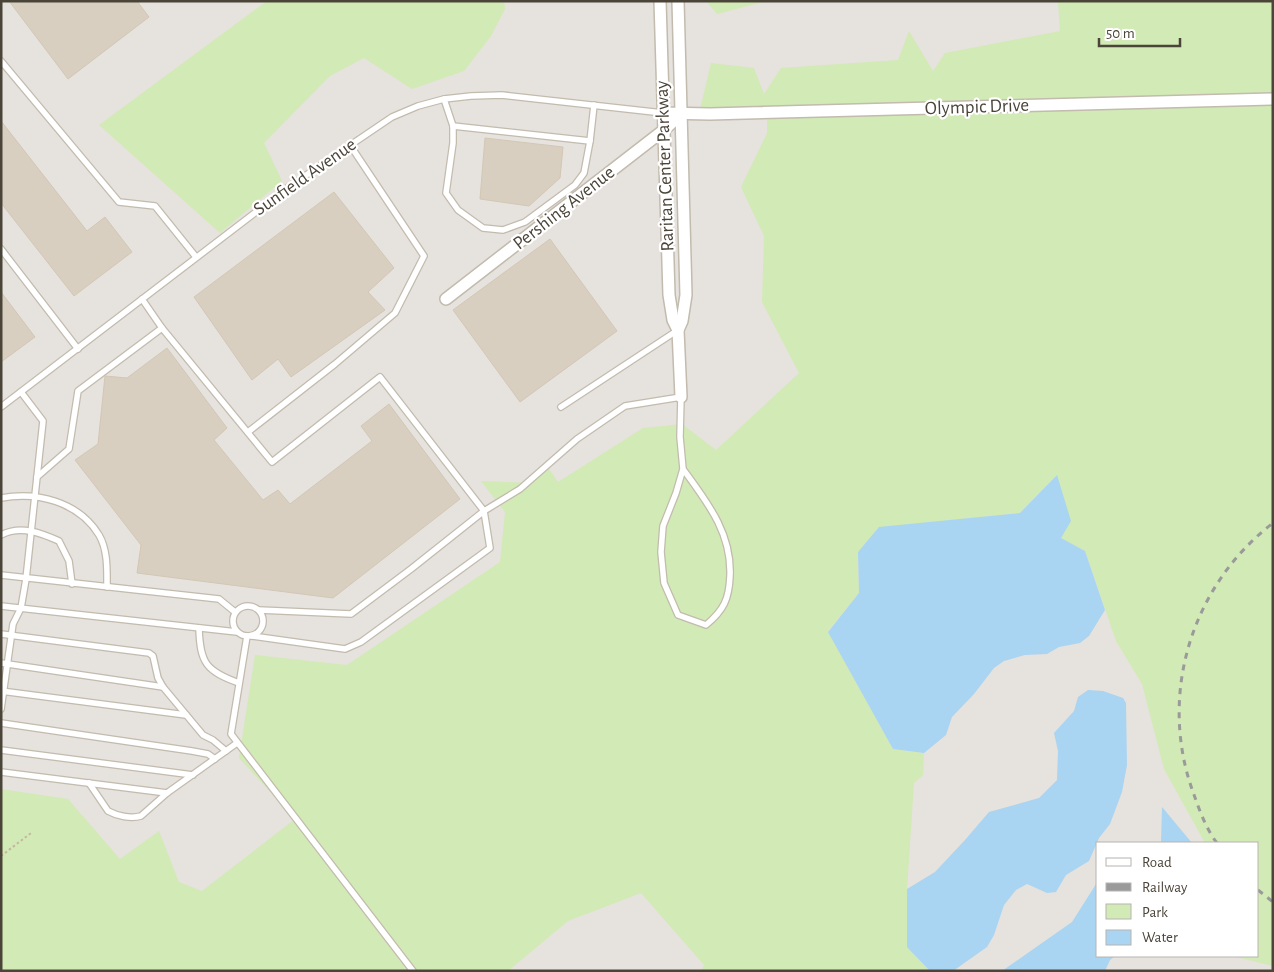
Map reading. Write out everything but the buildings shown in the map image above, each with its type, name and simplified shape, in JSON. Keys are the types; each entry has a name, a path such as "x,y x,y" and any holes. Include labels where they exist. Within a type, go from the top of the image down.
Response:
{"street":[{"name":"Raritan Center Parkway","path":"660,1 669,295 673,320 678,330 681,396"},
{"name":"Raritan Center Parkway","path":"678,1 686,295 682,321 678,330"},
{"name":"Olympic Drive","path":"663,113 1273,99"},
{"name":"Pershing Avenue","path":"446,299 664,130 681,114"}],"lane":[{"path":"1,61 119,202 155,206 196,257"},
{"name":"Sunfield Avenue","path":"1,407 290,186 392,118 418,106 444,99 502,95 663,113"},
{"path":"444,99 453,126 453,143 446,193 458,210 483,228 503,230 526,222 574,185 584,173 594,105"},
{"path":"453,126 590,141"},
{"path":"248,432 335,364 395,313 424,256 350,145"},
{"path":"1,249 78,349"},
{"path":"1,606 237,632 249,636 345,649 361,642 490,548 484,511 380,377 272,462 162,328 142,299"},
{"path":"37,477 69,449 78,392 162,328"},
{"path":"561,406 678,330"},
{"path":"1,709 4,664 13,624 21,608 26,579 43,421 21,392"},
{"path":"237,632 232,623 235,612 247,606 252,606 259,610 351,614 484,511 520,489 577,439 625,406 681,396 680,437 683,469 663,526 661,552 664,583 678,615 706,625 719,614 730,593 731,558 723,529 705,499 683,469"},
{"path":"1,498 16,495 34,496 58,502 82,516 99,536 108,563 108,587"},
{"path":"1,535 10,530 31,531 60,541 69,561 72,584"},
{"path":"1,575 220,599 235,612"},
{"path":"249,636 257,633 262,625 262,616 259,610"},
{"path":"199,628 202,658 213,671 239,683"},
{"path":"1,634 149,653 153,656 158,678 163,687 203,735 213,740 226,751"},
{"path":"249,636 231,734 413,971"},
{"path":"4,664 163,687"},
{"path":"2,691 186,715"},
{"path":"1,723 192,751 208,754 215,759"},
{"path":"89,783 108,811 113,814 141,816 167,793 238,743"},
{"path":"1,750 193,775"},
{"path":"1,772 167,793"}],"path":[{"path":"1,856 31,833"}],"shaded area":[{"path":"1,1 1273,1 1273,971 1,971"}],"green space":[{"path":"267,1 504,1 505,9 491,36 464,71 412,89 364,58 330,76 264,143 282,181 220,233 99,125"},
{"path":"706,1 767,1 717,14"},
{"path":"1058,1 1273,1 1273,966 1236,957 1259,957 1259,842 1204,842 1164,769 1142,684 1116,641 1085,551 1061,538 1057,475 1020,513 879,528 858,552 859,593 828,631 893,749 924,753 923,775 914,783 907,889 907,946 930,971 701,971 704,965 641,893 568,921 508,971 1,971 1,789 68,799 120,859 159,831 179,882 202,891 295,819 239,758 255,655 347,665 500,562 505,512 481,481 530,483 545,463 558,482 643,428 682,424 716,450 799,373 762,302 764,236 741,187 767,133 767,117 698,118 711,63 754,68 764,94 781,68 898,60 909,31 933,71 945,53 1060,31"}],"water":[{"path":"1057,475 1071,521 1061,538 1085,551 1105,610 1089,636 1080,643 1059,647 1047,654 1025,655 1004,661 994,668 974,694 952,717 946,735 924,753 893,749 828,632 859,593 858,552 879,527 1020,513"},
{"path":"1088,690 1103,691 1123,698 1126,703 1127,765 1122,792 1110,824 1096,842 1089,861 1066,875 1056,892 1047,893 1027,884 1016,890 1004,905 994,935 987,947 953,971 930,971 907,947 907,889 935,872 989,812 1039,798 1057,780 1058,751 1054,733 1074,711 1078,697"},
{"path":"1162,807 1191,842 1161,842"},
{"path":"1096,884 1096,957 1114,957 1110,960 1105,971 1002,971 1072,922"}],"railway":[{"path":"1216,842 1209,832 1200,812 1183,755 1179,718 1181,681 1189,645 1202,610 1221,578 1245,549 1273,523"},
{"path":"1259,891 1273,902"}]}
